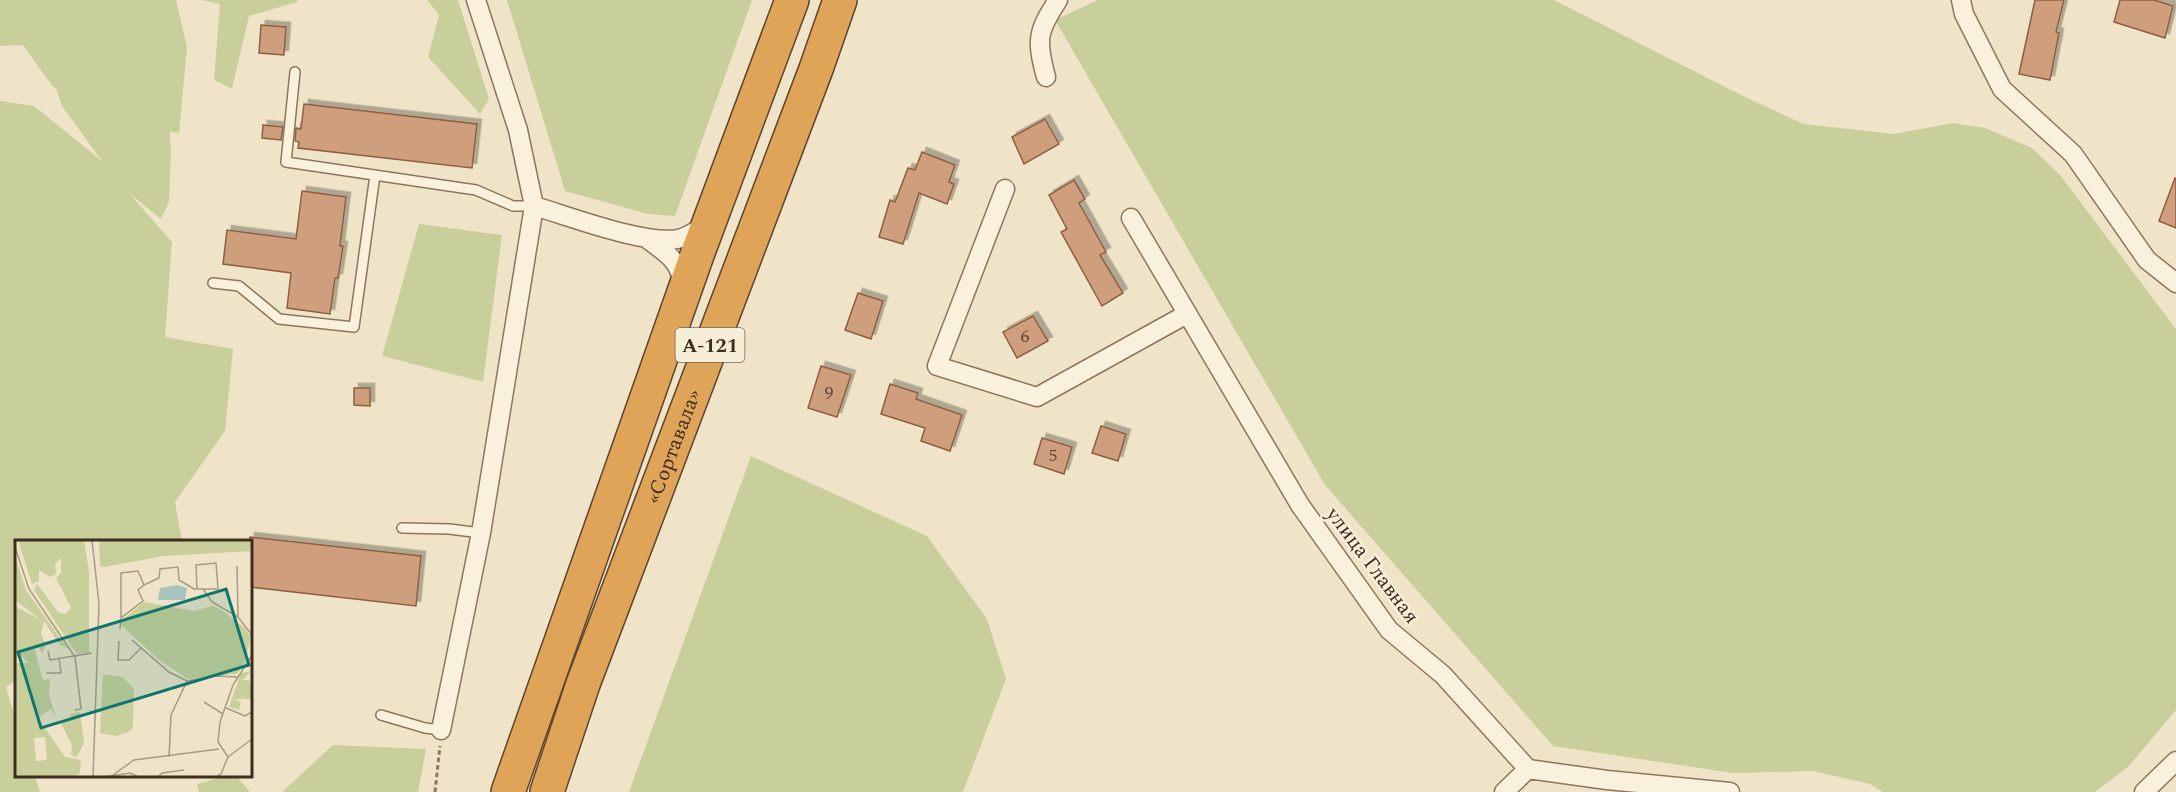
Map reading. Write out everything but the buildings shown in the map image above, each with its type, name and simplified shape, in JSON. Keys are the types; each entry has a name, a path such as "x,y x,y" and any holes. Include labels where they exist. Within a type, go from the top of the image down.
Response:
{"highway":[{"name":"«Сортавала»","path":"508,792 684,292 792,0"},
{"name":"«Сортавала»","path":"546,792 583,684 816,69 840,0"}],"street":[{"path":"441,730 481,533 534,206 518,130 476,0"},
{"path":"1046,77 1039,49 1040,41 1043,23 1058,0"},
{"path":"1961,0 1964,14 2002,89 2073,154 2146,260 2176,283"},
{"path":"1005,189 937,366 1037,397 1187,314"},
{"path":"534,206 646,238 682,238 709,223"},
{"name":"улица Главная","path":"1131,218 1300,505 1389,630 1443,675 1528,769"},
{"path":"646,238 671,257 680,268 684,292"},
{"path":"2144,792 2176,761"},
{"path":"1504,792 1528,769 1606,780 1730,792"}],"lane":[{"path":"294,72 286,162 476,190 513,206 534,206"},
{"path":"213,283 239,286 279,319 354,327 375,175"},
{"path":"402,528 449,529 481,533"},
{"path":"381,715 425,728 441,730"}],"path":[{"path":"435,792 441,730"}],"green space":[{"path":"0,0 176,0 187,47 179,133 170,132 169,202 161,219 129,193 172,242 165,337 233,349 225,431 175,502 182,540 15,540 15,681 6,687 15,717 15,777 35,777 40,792 0,792 0,101 34,106 102,161 62,106 56,88 23,45 0,46"},
{"path":"202,0 297,0 297,2 249,16 232,89 214,80 220,4"},
{"path":"427,0 458,0 489,99 480,114 428,57 439,15"},
{"path":"507,0 752,0 675,216 648,214 565,191"},
{"path":"1098,0 1554,0 1749,99 1804,124 1894,134 1952,123 1985,128 2032,148 2060,175 2176,329 2176,710 2128,767 2095,792 1883,792 1870,784 1813,771 1733,773 1553,746 1325,485 1055,20"},
{"path":"419,224 502,235 483,382 382,356"},
{"path":"751,456 927,536 987,619 1006,679 963,792 629,792"},
{"path":"333,745 426,749 418,792 282,792"},
{"path":"222,777 237,777 250,792 199,792 197,784"}]}
